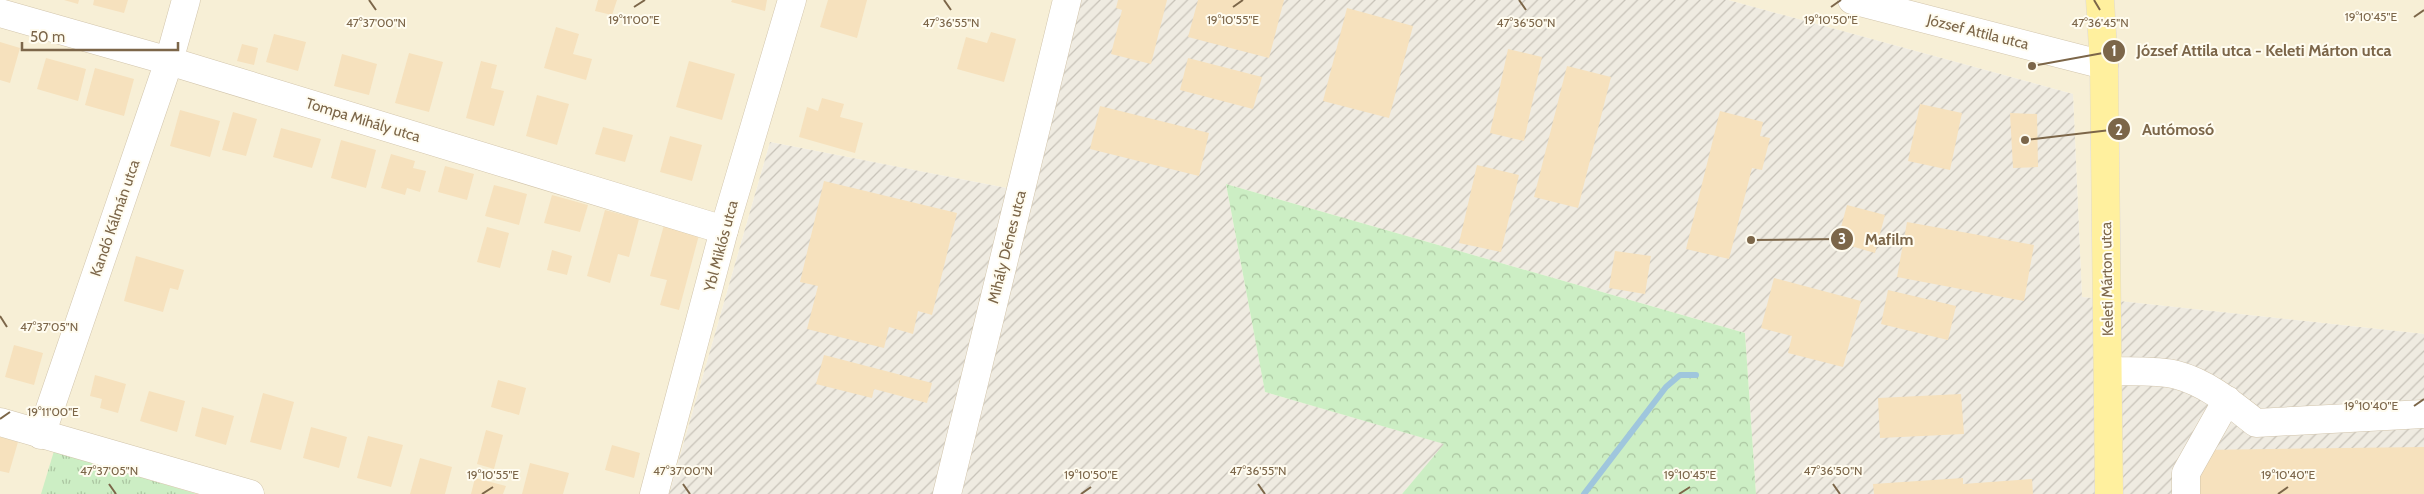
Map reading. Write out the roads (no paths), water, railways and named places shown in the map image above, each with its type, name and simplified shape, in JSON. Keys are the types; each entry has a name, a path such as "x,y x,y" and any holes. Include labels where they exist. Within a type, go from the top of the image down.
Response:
{"main road":[{"name":"Keleti Márton utca","path":"2100,0 2104,65 2109,494"}],"street":[{"name":"Kandó Kálmán utca","path":"41,435 169,61 186,0"},
{"name":"Ybl Miklós utca","path":"654,494 724,230 792,0"},
{"name":"Mihály Dénes utca","path":"947,494 1067,0"},
{"name":"József Attila utca","path":"1852,0 2104,65"},
{"name":"Tompa Mihály utca","path":"0,13 169,61 724,230"},
{"path":"2108,371 2176,374 2199,383 2227,400 2256,423 2424,414"},
{"path":"2186,494 2186,473 2227,400"},
{"path":"0,422 250,494"}],"waterway":[{"path":"1584,494 1666,387 1680,375 1696,375"}],"place":[{"name":"József Attila utca - Keleti Márton utca","path":"2032,66"},
{"name":"Autómosó","path":"2025,140"},
{"name":"Mafilm","path":"1751,240"}]}
